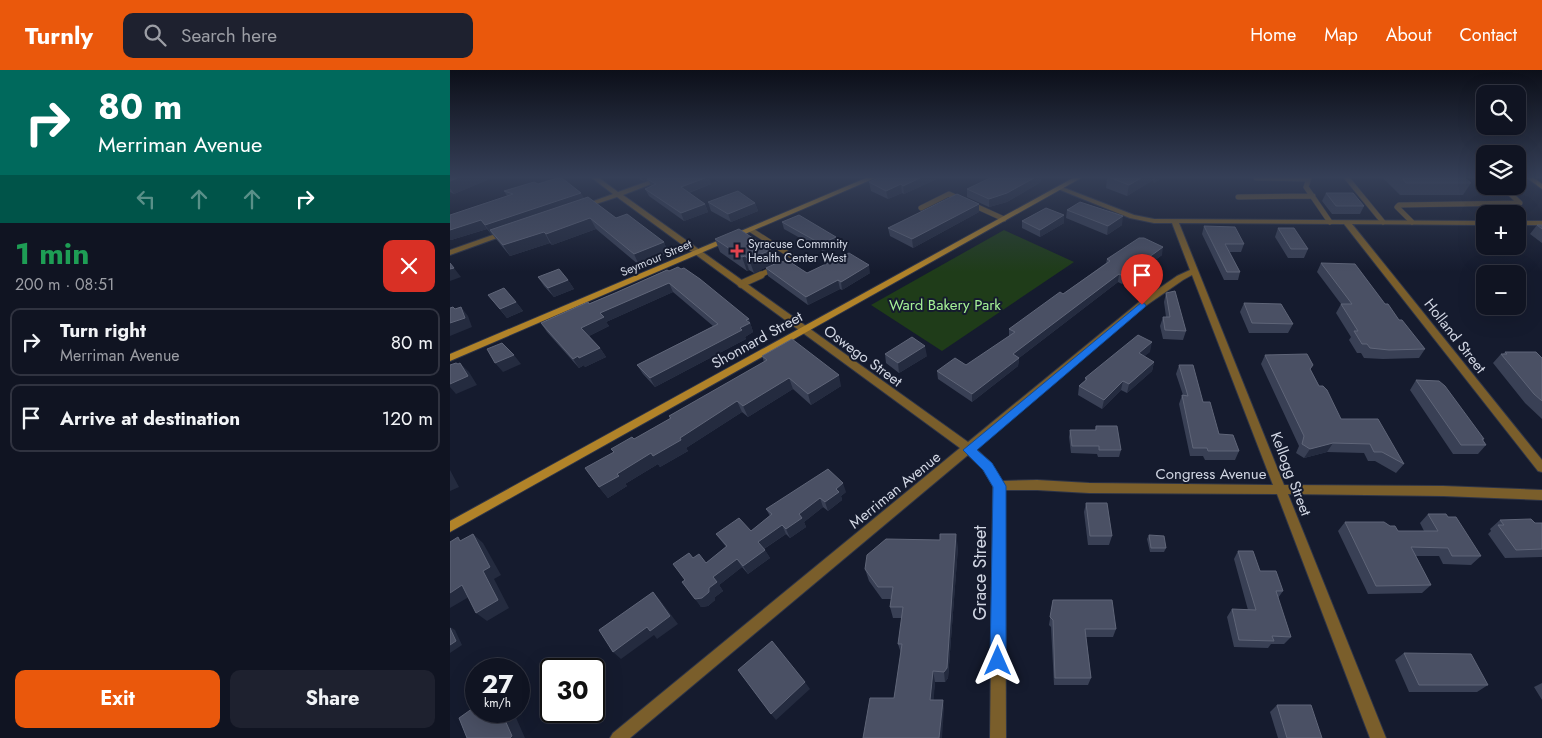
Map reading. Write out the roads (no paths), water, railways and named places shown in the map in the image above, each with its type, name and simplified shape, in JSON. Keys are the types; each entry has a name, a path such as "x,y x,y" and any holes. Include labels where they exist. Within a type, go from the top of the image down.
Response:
{"street":[{"name":"Oswego Street","path":"639,209 969,450"},
{"name":"Seymour Street","path":"450,358 799,209"},
{"name":"Shonnard Street","path":"450,527 1022,209"},
{"path":"1113,209 1132,217 1154,221 1476,223"},
{"name":"Kellogg Street","path":"1174,221 1378,738"},
{"name":"Holland Street","path":"1346,222 1542,468"},
{"path":"1526,223 1542,223"},
{"path":"450,253 515,230"},
{"name":"Merriman Avenue","path":"621,736 1142,305 1180,278 1195,271"},
{"path":"969,450 987,466 999,486"},
{"name":"Congress Avenue","path":"999,486 1442,491 1542,495"},
{"name":"Grace Street","path":"998,738 999,486"}],"lane":[{"path":"982,209 1004,219"},
{"path":"1322,209 1330,222"},
{"path":"1372,209 1383,222"},
{"path":"1400,209 1412,222"},
{"path":"742,284 792,260 793,257 751,230"}],"place":[{"name":"Syracuse Commnity Health Center West","path":"737,251"}],"park label":[{"name":"Ward Bakery Park","path":"945,305"}]}
